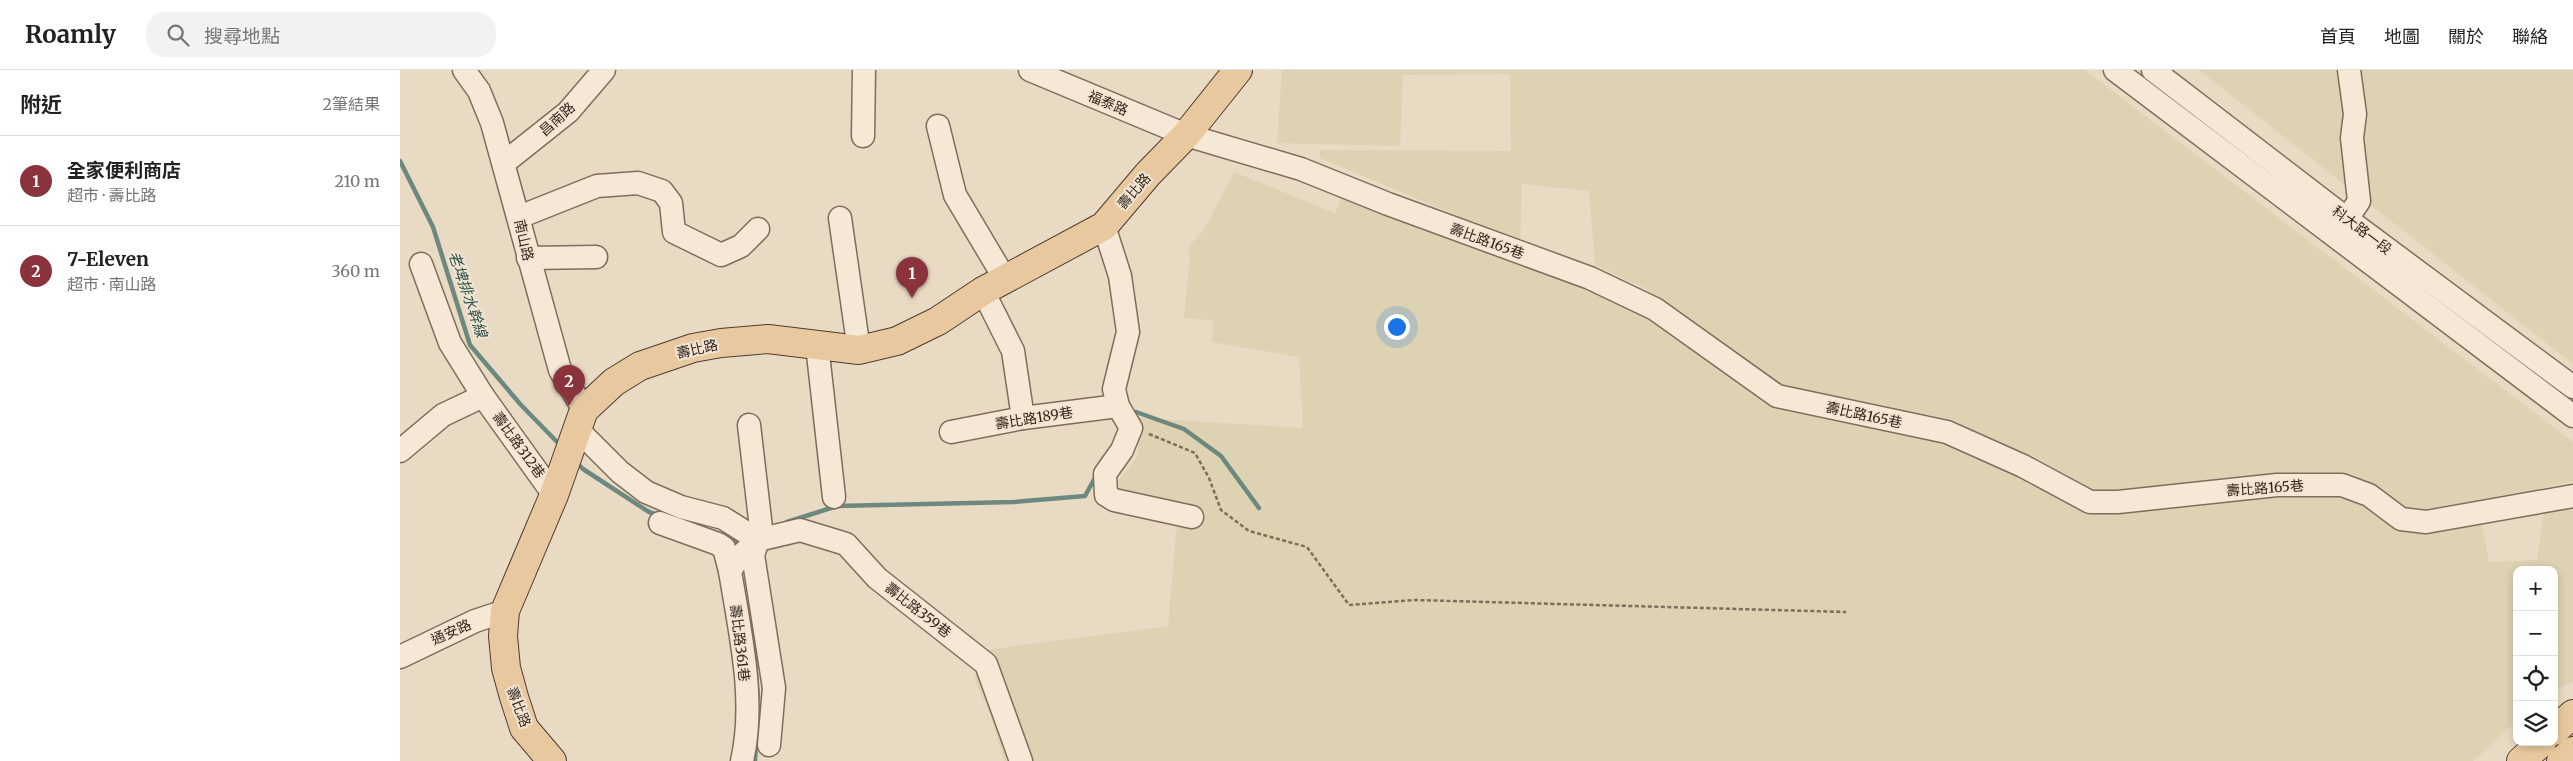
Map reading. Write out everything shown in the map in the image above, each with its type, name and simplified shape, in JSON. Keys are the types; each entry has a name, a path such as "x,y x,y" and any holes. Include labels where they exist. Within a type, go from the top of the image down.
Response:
{"main road":[{"name":"壽比路","path":"552,761 524,728 514,697 506,668 503,636 505,611 557,486 578,426 614,382 640,366 693,348 768,339 859,350 897,341 938,321 994,285 1104,226 1148,174 1186,136 1238,70"},
{"path":"2558,727 2573,714"},
{"path":"2522,761 2538,746"},
{"path":"2561,761 2573,751"}],"street":[{"name":"南山路","path":"464,70 479,92 504,163 528,258 578,426"},
{"name":"昌南路","path":"504,163 568,112 604,70"},
{"path":"864,70 864,136"},
{"name":"福泰路","path":"1030,70 1186,136"},
{"path":"2115,70 2573,416"},
{"name":"科大路一段","path":"2153,70 2347,219 2573,386"},
{"path":"2347,219 2359,201 2352,138 2355,114 2349,70"},
{"path":"938,126 955,195 994,285 1014,351 1023,418"},
{"name":"壽比路165巷","path":"1186,136 1300,170 1590,278 1655,309 1777,396 1947,432 2015,462 2090,502 2118,502 2277,485 2342,485 2369,495 2401,519 2426,522 2573,496"},
{"path":"519,217 597,186 638,183 662,191 671,203 674,232 721,255 741,246 758,229"},
{"path":"840,218 859,350"},
{"path":"1104,226 1120,276 1128,332 1114,389 1118,406 1131,428 1122,450 1105,474 1106,494 1114,500 1192,517"},
{"path":"528,258 596,257"},
{"name":"壽比路312巷","path":"421,264 450,343 483,396 557,486"},
{"path":"817,345 834,497"},
{"path":"400,451 443,415 483,396"},
{"name":"壽比路189巷","path":"951,432 1023,418 1118,406"},
{"path":"744,554 761,528 749,425"},
{"path":"578,426 620,472 646,492 681,507 723,518 744,554"},
{"path":"660,523 718,544 724,548 752,555 774,688 769,745"},
{"name":"壽比路359巷","path":"744,554 800,530 846,544 878,578 986,664 1021,761"},
{"name":"壽比路361巷","path":"742,761 746,744 744,554"},
{"name":"通安路","path":"400,657 475,621 505,611"}],"path":[{"path":"1131,428 1195,453 1209,478 1221,510 1248,531 1307,547 1349,604 1415,600 1846,612"}],"shaded area":[{"path":"1282,70 2085,70 2573,442 2573,481 2426,516 2402,511 2375,493 2093,496 1954,420 1774,383 1658,301 1644,288 1595,265 1589,191 1522,184 1520,242 1320,158 1320,150 1511,151 1510,74 1403,75 1400,146 1277,143"},
{"path":"2199,70 2573,70 2573,364"},
{"path":"1234,172 1335,213 1344,192 1624,300 1777,403 1943,439 2067,498 2280,493 2342,495 2374,510 2481,521 2489,562 2537,560 2544,509 2573,501 2573,682 2558,688 2558,566 2513,566 2513,725 2473,761 1004,761 990,714 975,681 979,651 1168,626 1176,533 1181,518 1120,495 1118,481 1138,456 1139,418 1303,428 1299,357 1212,342 1214,321 1184,318 1190,257 1188,248 1206,226"}],"waterway":[{"name":"老埤排水幹線","path":"400,161 433,227 470,345 521,405 561,446"},
{"path":"1133,416 1136,412 1184,429 1221,456 1259,508"},
{"name":"老埤排水幹線","path":"575,461 583,469 649,512 658,515"},
{"path":"787,522 837,506 1014,502 1085,496 1096,476"},
{"name":"老埤排水幹線","path":"727,539 738,542"},
{"path":"751,614 758,698"},
{"path":"755,761 756,741"}],"place":[{"name":"全家便利商店","path":"912,298"},
{"name":"7-Eleven","path":"569,406"}]}
